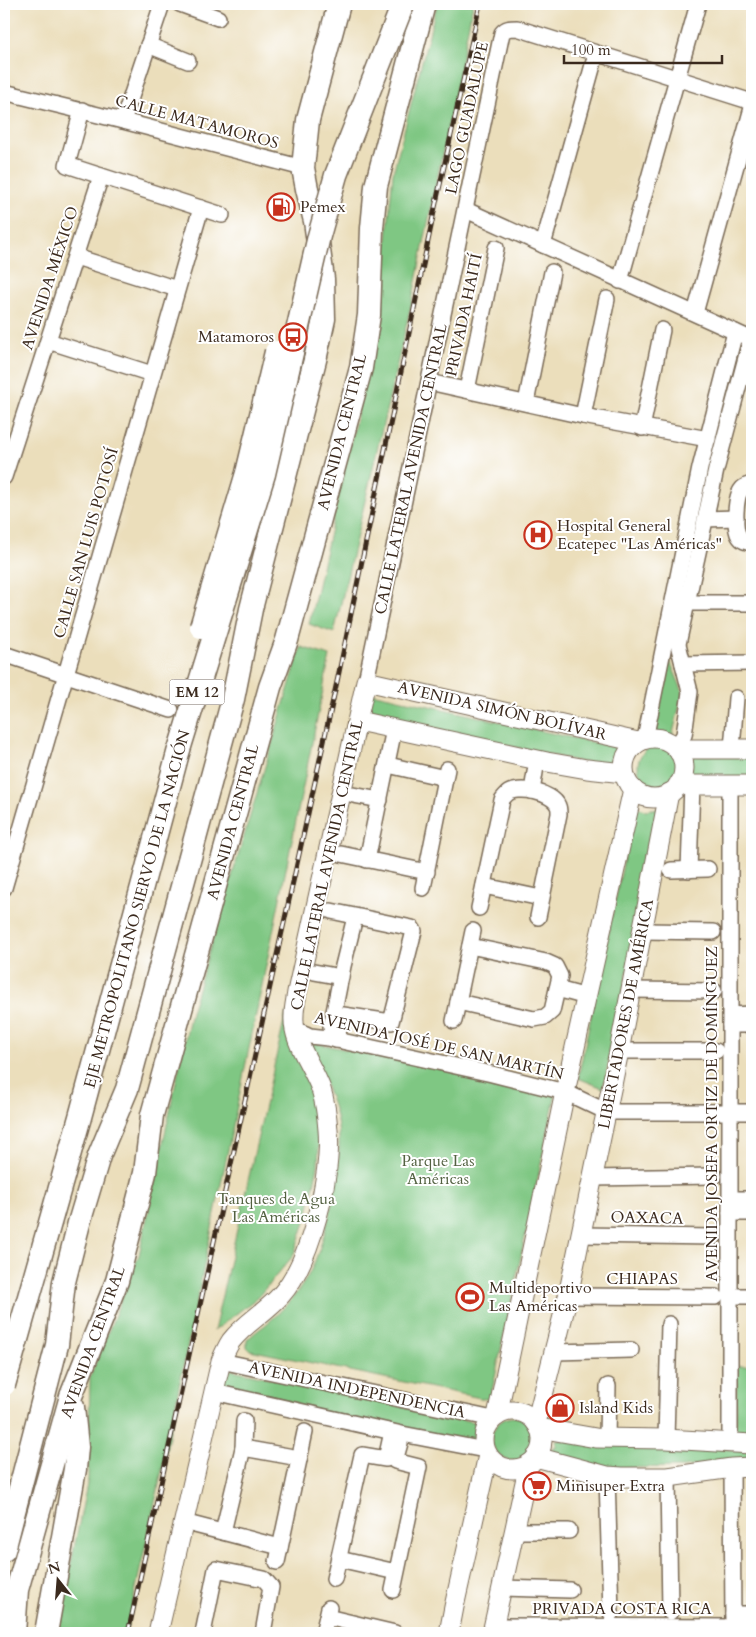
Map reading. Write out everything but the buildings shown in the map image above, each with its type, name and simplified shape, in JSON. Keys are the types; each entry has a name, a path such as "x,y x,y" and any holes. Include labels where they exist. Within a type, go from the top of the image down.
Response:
{"highway":[{"name":"AVENIDA CENTRAL","path":"4,1550 57,1345 64,1282 79,1223 99,1156 127,1089 233,699 251,609 324,319 323,279 315,221 304,168 308,120 339,4"},
{"name":"EJE METROPOLITANO SIERVO DE LA NACIÓN","path":"4,1336 68,1114 165,748 246,473 304,238 320,182 388,4"},
{"name":"EJE METROPOLITANO SIERVO DE LA NACIÓN","path":"4,1386 80,1117 178,753 264,474 319,236 336,175 403,4"},
{"name":"AVENIDA CENTRAL","path":"14,1633 17,1590 71,1396 117,1281 145,1173 152,1115 270,687 287,640 361,368 369,315 372,228 376,186 424,4"},
{"path":"46,1633 75,1469 75,1421 71,1396"}],"main road":[{"name":"CALLE LATERAL AVENIDA CENTRAL","path":"158,1633 221,1361 226,1349 236,1336 267,1310 293,1279 302,1261 320,1203 328,1166 329,1140 327,1116 321,1088 300,1046 295,1029 294,1016 297,992 366,681"},
{"name":"AVENIDA SIMÓN BOLÍVAR","path":"366,681 642,740"},
{"path":"358,721 587,769 628,781 641,795 650,797 660,797 680,787 752,786"},
{"path":"450,1633 487,1452 485,1433 495,1417 537,1228 564,1092 586,1001 628,781 625,759 630,750 642,740 662,739 678,750 684,768 680,787"},
{"path":"678,750 752,749"},
{"name":"LIBERTADORES DE AMÉRICA","path":"538,1425 581,1235 643,931 680,787"},
{"path":"495,1417 504,1413 518,1412 525,1414 538,1425 606,1438 752,1444"},
{"path":"493,1630 533,1461 542,1443 538,1425"},
{"path":"487,1452 498,1465 504,1468 517,1469 533,1461 607,1476 668,1477 752,1467"}],"street":[{"path":"123,121 162,4"},
{"path":"180,4 218,18"},
{"path":"620,281 696,4"},
{"name":"LAGO GUADALUPE","path":"466,210 502,33 510,28 516,28 596,54"},
{"path":"148,45 188,61"},
{"path":"543,245 596,54 752,102"},
{"name":"CALLE MATAMOROS","path":"4,92 82,110 304,168"},
{"path":"695,313 752,108"},
{"path":"82,110 67,164 222,215"},
{"name":"AVENIDA MÉXICO","path":"4,477 101,176"},
{"name":"CALLE SAN LUIS POTOSÍ","path":"4,888 201,208"},
{"path":"466,210 752,339 716,470 678,644 690,692 690,703 684,735 678,750"},
{"name":"CALLE LATERAL AVENIDA CENTRAL","path":"366,681 466,210"},
{"name":"PRIVADA HAITÍ","path":"466,390 496,248"},
{"path":"76,257 177,289"},
{"path":"526,403 552,272"},
{"path":"584,416 607,299"},
{"path":"642,428 662,330"},
{"path":"642,740 700,468 735,332"},
{"path":"48,341 152,374"},
{"path":"429,382 642,428 708,439"},
{"path":"752,484 742,488 738,495 736,513 738,534 743,541 752,543"},
{"path":"706,515 736,513"},
{"path":"687,603 752,603"},
{"path":"5,659 66,675 171,710"},
{"path":"683,664 752,663"},
{"path":"732,749 736,698"},
{"path":"367,860 380,800 400,730"},
{"path":"537,792 542,761"},
{"path":"389,768 446,774 423,888"},
{"name":"AVENIDA JOSEFA ORTIZ DE DOMÍNGUEZ","path":"730,785 730,1206 723,1296 730,1443"},
{"path":"680,787 689,870"},
{"path":"479,908 502,800 507,793 518,790 537,792 552,798 558,805 559,814 538,917"},
{"path":"353,795 380,800"},
{"path":"341,854 427,872"},
{"path":"671,870 708,869"},
{"path":"484,886 542,898"},
{"path":"331,911 355,917 415,922 391,1022 343,1015 332,1039"},
{"path":"332,1039 341,977 355,917"},
{"path":"454,1021 473,931"},
{"path":"643,931 713,932"},
{"path":"458,1002 534,1019 545,1017 552,1011 556,995 560,976 555,966 546,962 470,946"},
{"path":"314,972 341,977"},
{"path":"631,990 714,991"},
{"path":"556,995 586,1001"},
{"path":"730,1020 752,1014"},
{"path":"730,1020 752,1025"},
{"name":"AVENIDA JOSÉ DE SAN MARTÍN","path":"295,1029 310,1036 332,1039 492,1074 564,1092 607,1112 752,1112"},
{"path":"619,1051 716,1051"},
{"path":"593,1178 714,1176"},
{"path":"730,1206 752,1199"},
{"path":"730,1206 752,1212"},
{"name":"OAXACA","path":"581,1235 713,1237"},
{"name":"CHIAPAS","path":"568,1296 752,1296"},
{"path":"666,1439 669,1324"},
{"path":"555,1352 631,1350"},
{"name":"AVENIDA INDEPENDENCIA","path":"221,1361 495,1417"},
{"path":"606,1438 608,1386"},
{"name":"AVENIDA INDEPENDENCIA","path":"214,1392 487,1452"},
{"path":"223,1532 243,1448 244,1421"},
{"path":"277,1562 305,1432"},
{"path":"334,1579 362,1455 386,1459 397,1433"},
{"path":"393,1590 419,1467 395,1461 397,1433"},
{"path":"243,1448 299,1458"},
{"path":"732,1468 733,1621"},
{"path":"607,1476 611,1613"},
{"path":"668,1477 670,1612"},
{"path":"184,1520 191,1524 280,1547"},
{"path":"515,1531 568,1530"},
{"path":"339,1559 396,1572"},
{"path":"203,1633 216,1569 264,1578 271,1587 263,1633"},
{"path":"502,1588 570,1590"},
{"path":"323,1633 328,1612 395,1633"},
{"name":"PRIVADA COSTA RICA","path":"493,1630 733,1621 752,1623"}],"green space":[{"path":"437,4 473,4 412,301 334,633 309,624 380,315 393,173"},
{"path":"301,647 330,656 158,1489 126,1633 57,1633 88,1479 90,1377 139,1255 191,1012"},
{"path":"669,659 683,692 672,737 649,734"},
{"path":"371,693 618,748 613,769 366,714"},
{"path":"654,746 662,746 669,749 675,755 678,766 675,777 669,783 662,786 654,786 647,783 641,777 638,770 638,762 641,755 647,749"},
{"path":"689,755 752,755 752,780 690,779"},
{"path":"635,807 645,810 661,808 603,1088 578,1078"},
{"name":"Tanques de Agua Las Américas","path":"286,1013 294,1053 313,1093 320,1123 318,1166 307,1217 293,1256 258,1297 214,1331"},
{"name":"Parque Las Américas","path":"315,1043 556,1093 490,1400 250,1350 247,1347 247,1340 281,1311 305,1281 319,1249 331,1206 338,1162 338,1127 330,1097 310,1049 311,1045"},
{"path":"737,1366 752,1366 752,1431 736,1431"},
{"path":"223,1368 478,1423 473,1444 219,1390"},
{"path":"518,1417 530,1423 535,1430 535,1448 530,1455 523,1460 510,1461 502,1458 495,1451 492,1435 495,1427 502,1420"},
{"path":"556,1440 752,1451 752,1458 684,1467 603,1468 549,1457 553,1447 556,1447"}],"railway":[{"path":"128,1633 338,677 434,212 480,4"}],"place":[{"name":"Pemex","path":"281,207"},
{"name":"Matamoros","path":"293,337"},
{"name":"Hospital General Ecatepec \"Las Américas\"","path":"538,535"},
{"name":"Multideportivo Las Américas","path":"470,1297"},
{"name":"Island Kids","path":"560,1408"},
{"name":"Minisuper Extra","path":"537,1486"}]}
